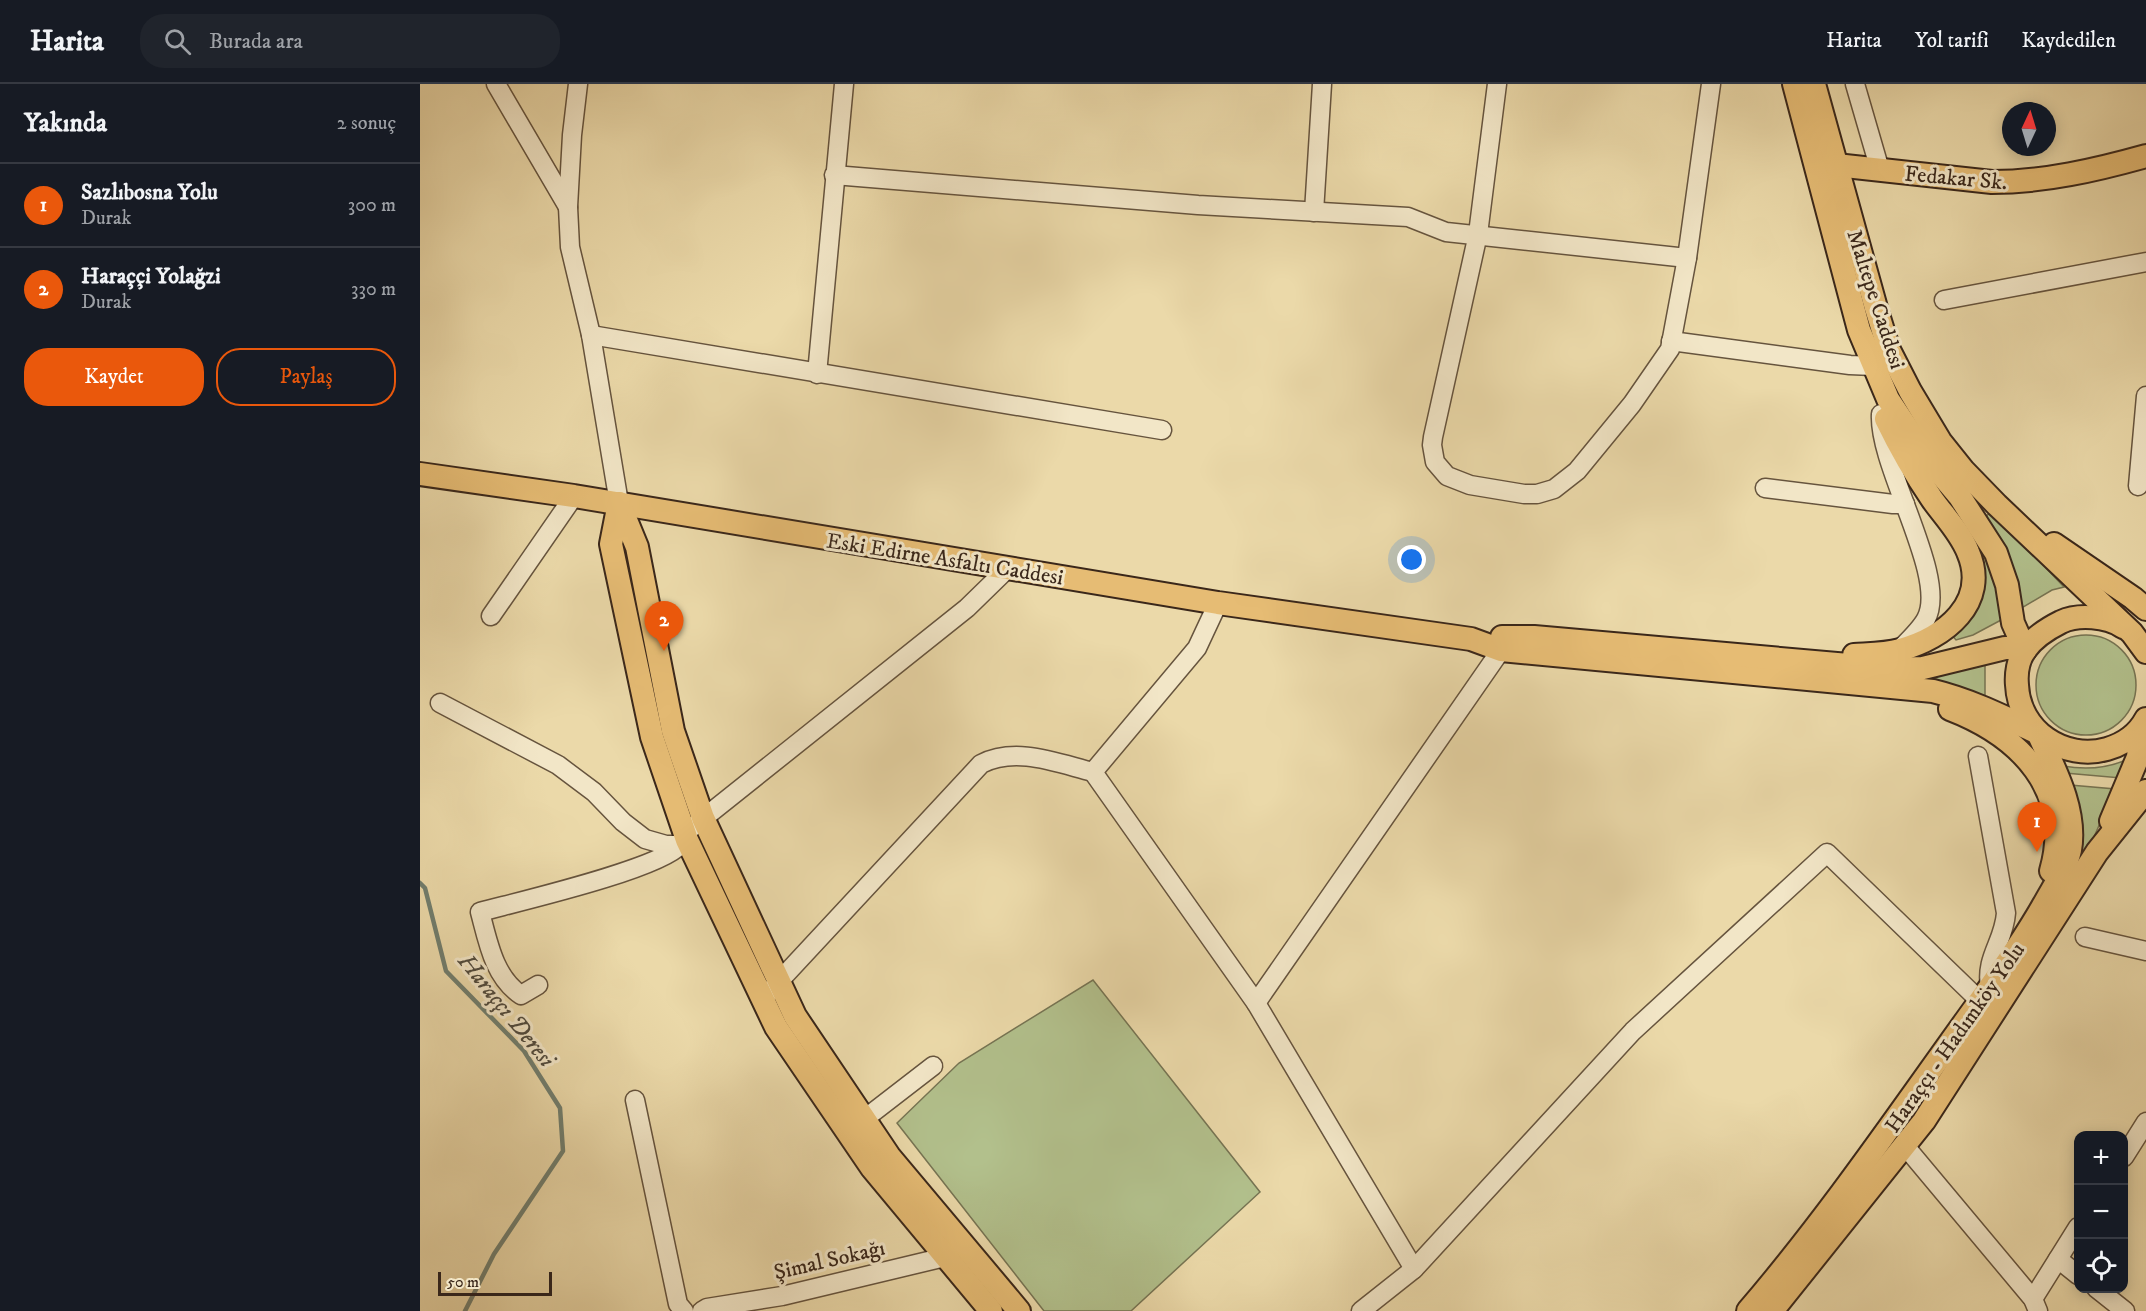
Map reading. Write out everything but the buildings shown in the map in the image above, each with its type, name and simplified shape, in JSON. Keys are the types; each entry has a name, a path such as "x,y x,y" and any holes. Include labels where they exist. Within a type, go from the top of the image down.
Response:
{"main road":[{"name":"Maltepe Caddesi","path":"1794,84 1859,330 1873,366"},
{"name":"Maltepe Caddesi","path":"1814,84 1889,350 1910,391 1940,441 1964,471 2009,517 2139,638 2146,652"},
{"name":"Fedakar Sk.","path":"1836,165 1992,183 2017,182 2146,156"},
{"path":"1782,659 1795,655 1854,655 1898,651 1923,642 1955,621 1965,609 1971,596 1973,582 1968,552 1886,421 1874,391 1873,366"},
{"path":"1873,366 1894,407 1928,459 1960,498 1996,553 2007,585 2013,623 2025,650"},
{"name":"Eski Edirne Asfaltı Caddesi","path":"420,474 618,503 1218,603 1471,639"},
{"path":"618,503 637,547 673,731 703,818 795,1016 856,1126 872,1168 953,1250 1019,1311"},
{"path":"618,503 611,544 652,737 683,839 776,1027 856,1126"},
{"path":"2009,517 2038,531 2064,552 2146,609"},
{"path":"2025,650 2049,627 2065,620 2082,618 2102,619 2118,624 2139,638"},
{"path":"1471,639 1534,637 1894,669 1923,668 2004,648 2025,650"},
{"path":"1471,639 1502,650 1933,691 1952,695 1978,706 2038,733 2062,748 2076,752 2093,753 2122,743 2144,725"},
{"name":"Haraççı - Hadımköy Yolu","path":"1748,1311 1783,1270 1876,1148 1985,994 2039,914 2062,874 2069,852 2071,822 2038,733 2025,715 2017,689 2019,666 2025,650"},
{"path":"1794,678 1820,690 1932,703 1962,714 2017,747 2037,771 2047,789 2054,813 2053,864 2039,914"},
{"path":"2097,852 2138,757 2144,725"},
{"path":"2097,852 2146,791"},
{"name":"Haraççı - Hadımköy Yolu","path":"1772,1311 1905,1146 2097,852"},
{"path":"953,1250 991,1311"}],"street":[{"path":"496,84 568,207"},
{"path":"578,84 572,135 568,207 570,247 591,335 618,503"},
{"path":"817,374 844,84"},
{"path":"1314,212 1322,84"},
{"path":"1497,84 1478,234 1432,445 1435,462 1447,476 1470,485 1524,494 1537,494 1554,489 1577,471 1632,404 1670,349 1687,258 1711,84"},
{"path":"1855,84 1880,170"},
{"path":"834,175 1198,204 1408,217 1446,232 1687,258"},
{"path":"1944,300 2146,262"},
{"path":"591,335 1162,430"},
{"path":"1671,341 1850,365 1873,366"},
{"path":"2138,486 2146,396"},
{"path":"1882,409 1883,440 1929,578 1926,619 1898,651"},
{"path":"1765,488 1905,504"},
{"path":"491,616 574,496"},
{"path":"538,985 521,995 510,987 497,968 480,912 628,871 667,855 703,818 967,608 1007,569"},
{"path":"1093,772 1197,648 1218,603"},
{"path":"1256,1003 1502,650"},
{"path":"440,703 558,765 594,792 623,822 645,839 666,845 683,839"},
{"path":"763,999 981,764 993,758 1008,755 1032,757 1093,772 1256,1003 1414,1269"},
{"path":"1978,756 2006,913 2005,926 1989,965 1985,994"},
{"path":"1361,1311 1414,1269 1633,1031 1827,853 1985,994"},
{"path":"2085,937 2146,951"},
{"path":"856,1126 933,1066"},
{"path":"635,1100 678,1304 684,1311"},
{"path":"2128,1151 2146,1123"},
{"path":"1905,1146 2035,1305 2058,1259 2074,1235"},
{"name":"Şimal Sokağı","path":"702,1311 706,1308 785,1303 953,1250"},
{"path":"2058,1259 2074,1271"},
{"path":"2102,1293 2125,1311"}],"green space":[{"path":"1919,470 1948,494 1982,545 1997,586 2003,619 1973,635 1956,640 1950,633 1978,600"},
{"path":"1992,511 2064,587 2052,590 2020,609 1984,518"},
{"path":"2086,635 2114,643 2128,657 2136,685 2128,713 2114,727 2086,735 2058,727 2044,713 2036,685 2044,657 2058,643"},
{"path":"1985,662 1985,699 1924,680 1925,674"},
{"path":"2126,760 2121,778 2065,773 2063,766 2095,768"},
{"path":"2070,785 2115,789 2090,846 2069,875"},
{"path":"1093,980 1260,1192 1131,1311 1044,1311 897,1123 959,1063"}],"waterway":[{"name":"Haraççı Deresi","path":"420,883 425,888 446,971 524,1051 560,1108 563,1151 494,1254 465,1311"}],"place":[{"name":"Haraççi Yolağzi","path":"664,651"},
{"name":"Sazlıbosna Yolu","path":"2037,852"}]}
